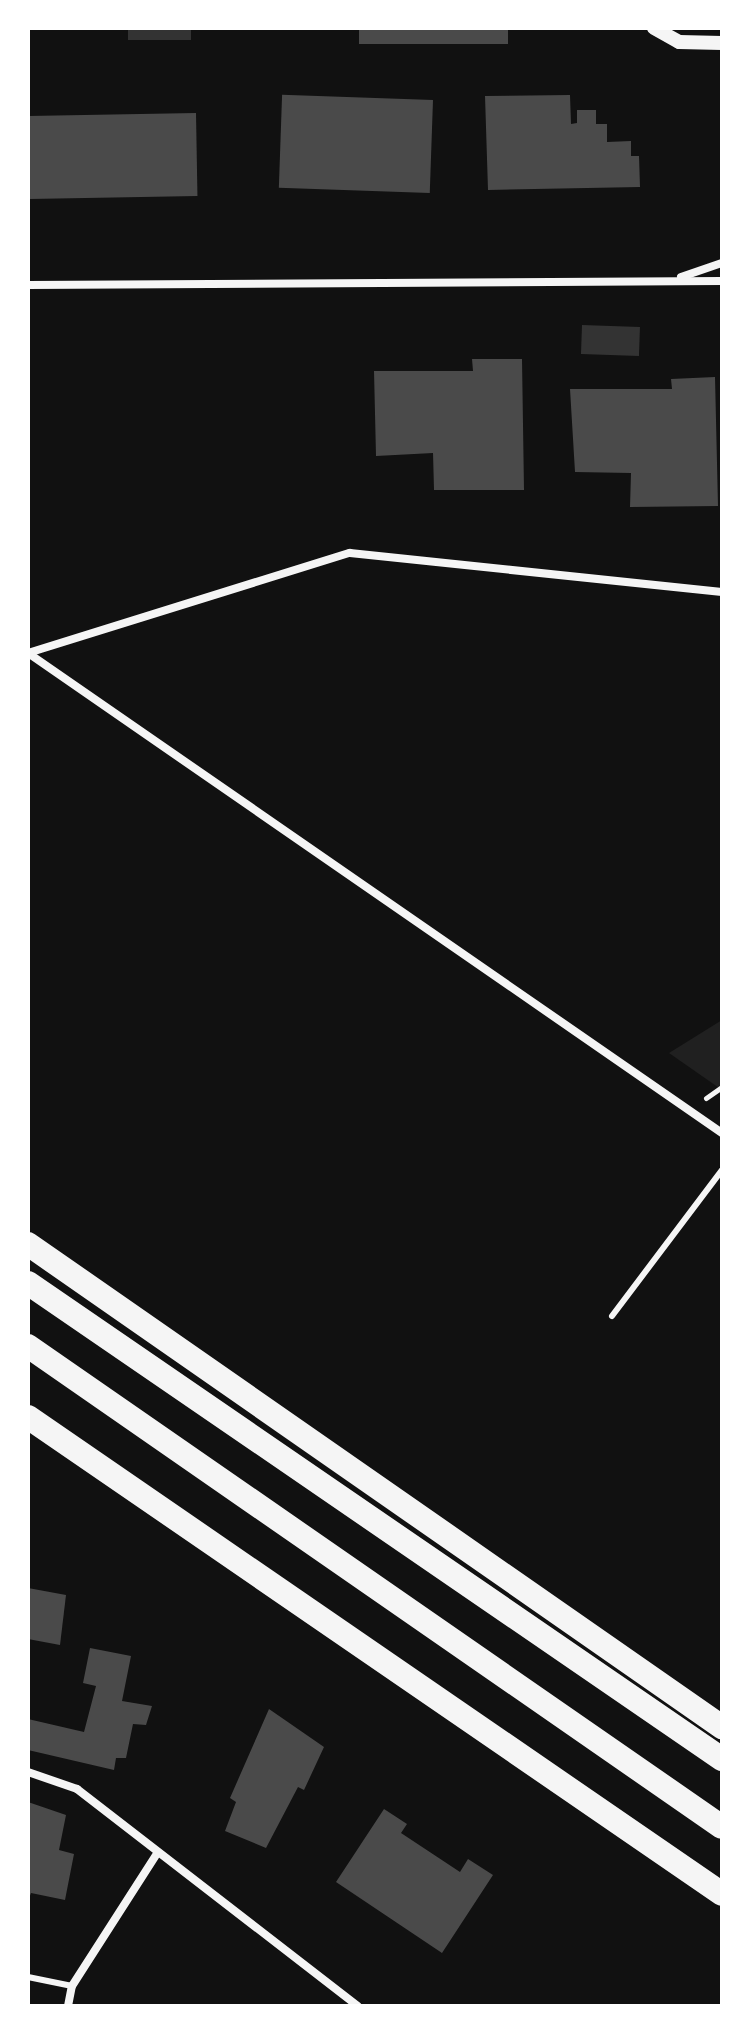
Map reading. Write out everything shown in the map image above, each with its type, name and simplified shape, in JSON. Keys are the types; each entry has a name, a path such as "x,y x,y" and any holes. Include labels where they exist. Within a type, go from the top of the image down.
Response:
{"highway":[{"path":"28,1244 722,1727"},
{"path":"28,1283 722,1759"},
{"path":"28,1346 722,1827"},
{"path":"28,1417 722,1894"}],"street":[{"path":"654,28 679,42 722,43"},
{"path":"675,279 722,263"},
{"path":"28,285 722,281"},
{"path":"28,653 350,553 722,592"},
{"path":"28,653 722,1133"},
{"path":"28,1772 77,1789 358,2006"},
{"path":"68,2006 72,1986 158,1852"}],"lane":[{"path":"612,1316 722,1170"},
{"path":"28,1977 72,1986"}],"shaded area":[{"path":"128,28 191,28 191,40 128,40"},
{"path":"582,325 640,327 639,356 581,354"},
{"path":"722,1020 722,1090 669,1053"}],"building":[{"path":"359,28 508,28 508,44 359,44"},
{"path":"282,95 433,100 430,193 279,188"},
{"path":"570,95 571,124 577,123 577,110 596,110 596,124 607,124 607,142 631,141 631,156 639,156 640,187 488,190 485,96"},
{"path":"196,113 197,196 29,199 28,116"},
{"path":"472,359 522,359 524,490 434,490 433,453 376,456 374,371 473,371"},
{"path":"715,377 718,506 630,507 631,473 575,472 570,389 672,389 671,379"},
{"path":"28,1588 66,1595 60,1645 28,1639"},
{"path":"90,1648 131,1656 122,1701 152,1706 146,1725 133,1724 126,1758 116,1758 114,1770 28,1750 28,1719 84,1732 96,1686 83,1683"},
{"path":"269,1709 324,1747 304,1790 298,1787 266,1848 225,1831 236,1802 230,1798"},
{"path":"28,1802 66,1815 59,1850 74,1854 65,1900 31,1893 28,1901"},
{"path":"384,1809 407,1824 401,1833 460,1872 468,1859 493,1875 442,1953 336,1882"}]}
